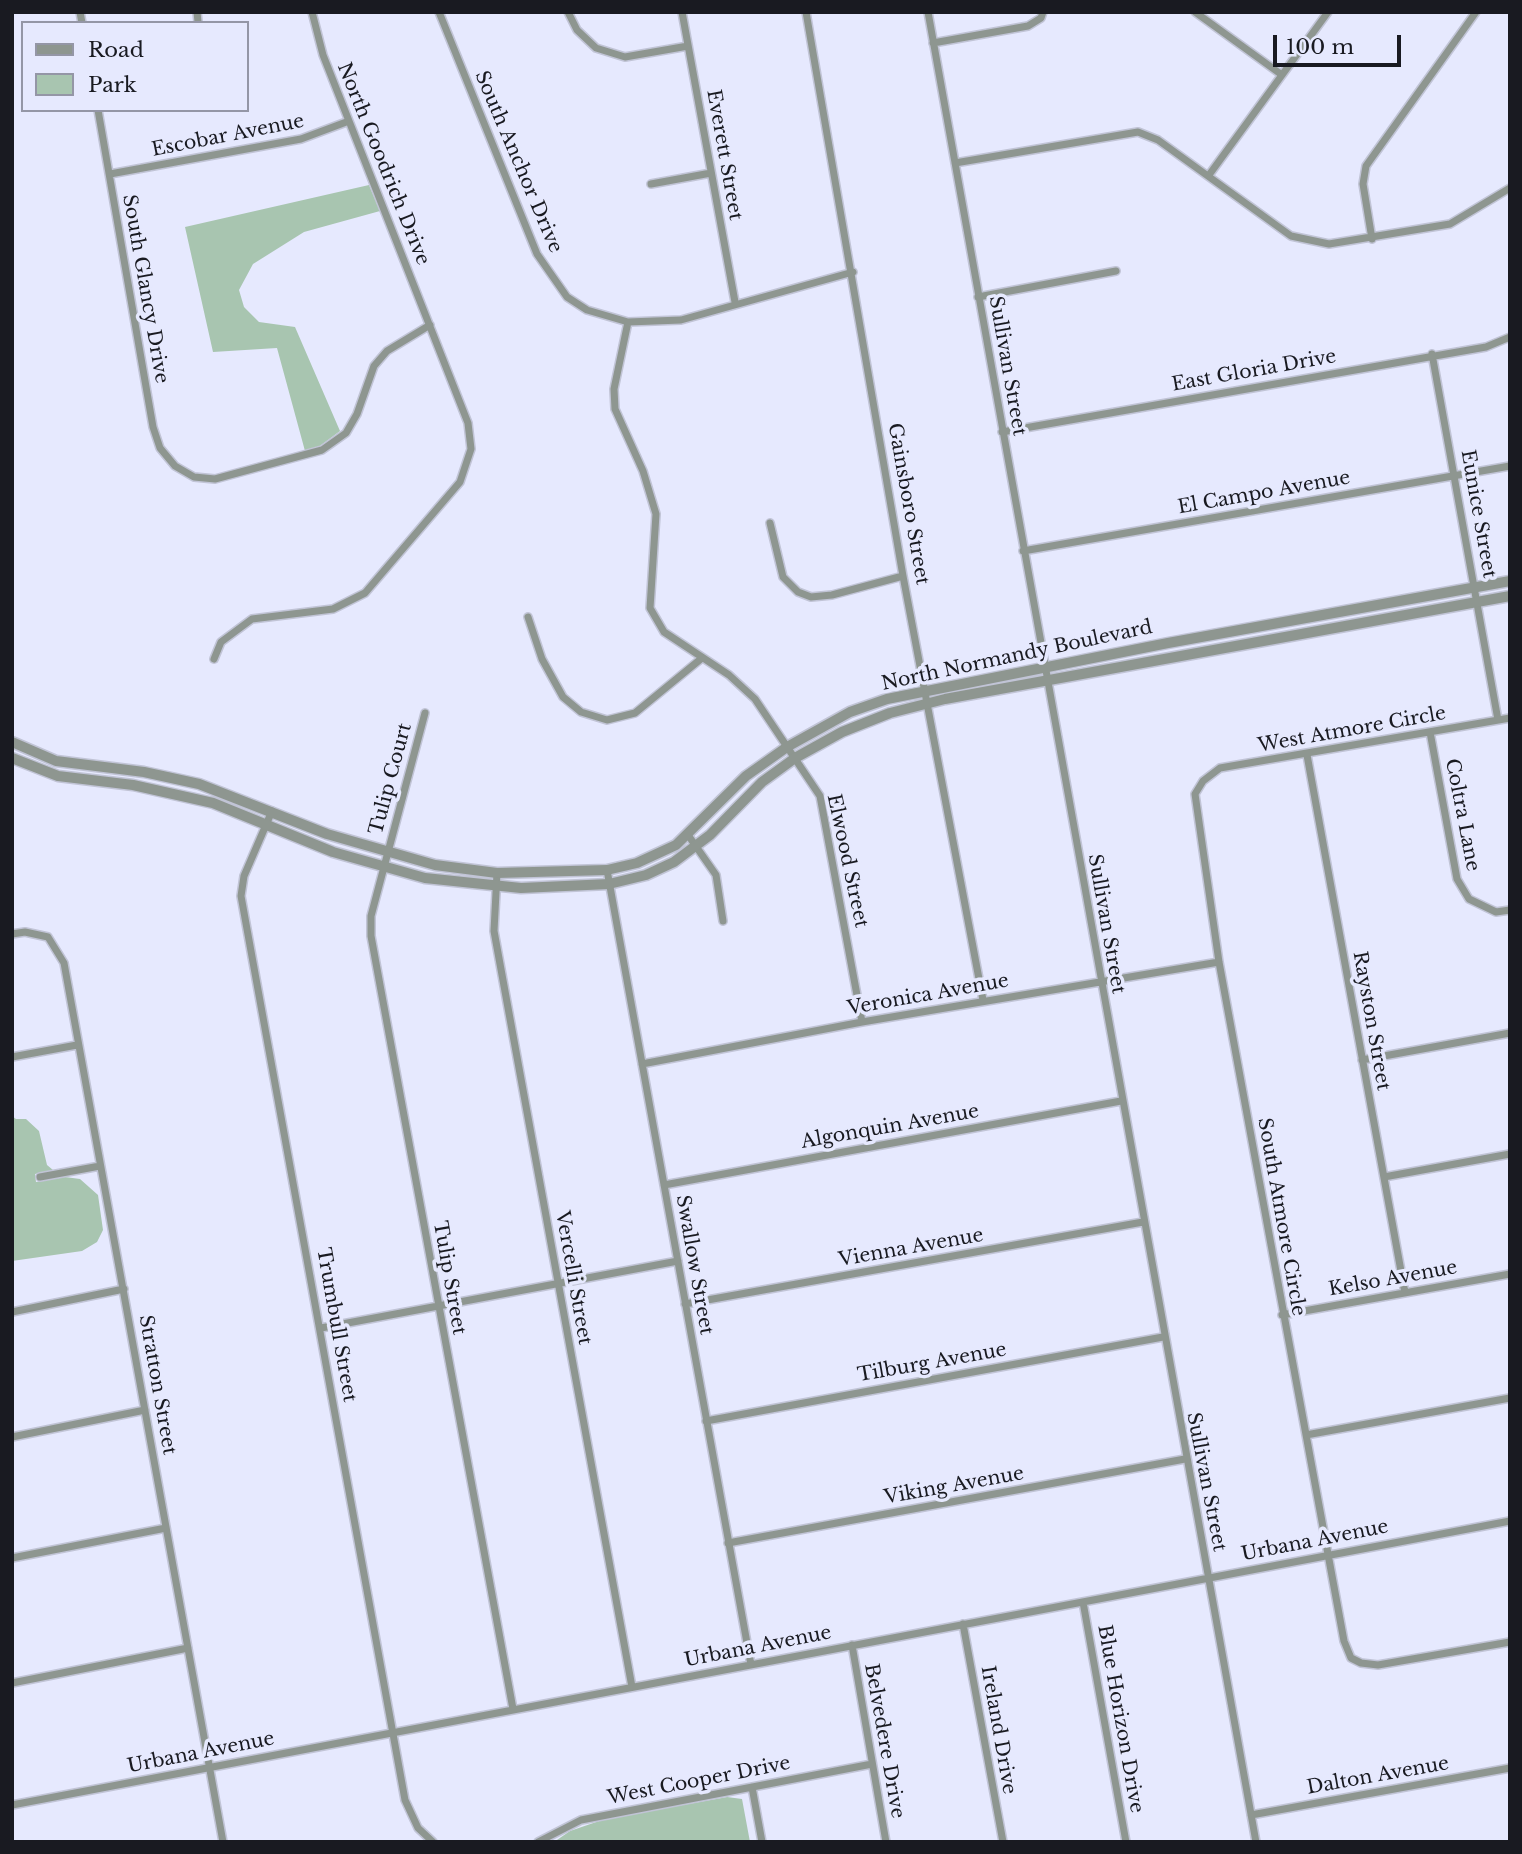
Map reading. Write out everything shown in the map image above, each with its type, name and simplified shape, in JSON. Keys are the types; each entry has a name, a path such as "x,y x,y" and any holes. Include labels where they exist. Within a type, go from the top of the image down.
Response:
{"street":[{"name":"North Goodrich Drive","path":"214,659 220,642 252,619 333,609 365,593 460,482 471,449 468,423 323,55 312,12"},
{"name":"South Anchor Drive","path":"439,12 537,254 567,297 587,310 628,322 681,320 734,302 853,272"},
{"path":"568,12 577,30 596,48 625,57 688,46"},
{"name":"Everett Street","path":"682,12 734,302"},
{"name":"Gainsboro Street","path":"806,12 853,272 903,576 983,1000"},
{"name":"Sullivan Street","path":"928,12 1163,1337 1256,1842"},
{"path":"933,43 1028,26 1041,18 1043,12"},
{"path":"1195,12 1282,75"},
{"path":"1209,175 1328,12"},
{"path":"1372,239 1363,184 1366,166 1476,12"},
{"name":"South Glancy Drive","path":"98,112 153,427 160,448 175,466 194,477 215,479 322,450 346,433 357,414 374,366 387,351 430,325"},
{"name":"Escobar Avenue","path":"110,174 301,139 349,121"},
{"path":"955,163 1138,132 1158,139 1291,236 1329,244 1450,224 1510,188"},
{"path":"651,184 711,173"},
{"path":"978,297 1116,271"},
{"name":"Elwood Street","path":"628,322 614,390 615,409 643,471 656,514 650,608 664,632 729,675 755,699 820,796 862,1022"},
{"name":"East Gloria Drive","path":"1002,432 1432,354 1486,347 1510,337"},
{"name":"Eunice Street","path":"1432,354 1498,720"},
{"name":"El Campo Avenue","path":"1023,551 1510,466"},
{"path":"770,523 783,578 798,592 811,597 832,595 903,576"},
{"name":"North Normandy Boulevard","path":"12,741 49,759 171,777 272,811 327,834 388,854 435,865 497,873 607,870 651,858 688,835 746,776 787,747 852,712 926,689 1510,580"},
{"name":"North Normandy Boulevard","path":"12,758 58,776 133,785 188,797 333,852 425,878 496,887 552,888 609,884 661,869 696,846 741,802 795,758 864,722 929,703 1510,596"},
{"path":"528,617 542,659 563,697 581,712 607,720 635,713 702,658"},
{"name":"Tulip Court","path":"388,854 425,713"},
{"name":"West Atmore Circle","path":"1203,781 1220,768 1510,718"},
{"name":"Coltra Lane","path":"1430,732 1457,879 1469,899 1496,912 1510,910"},
{"name":"Rayston Street","path":"1307,755 1405,1293"},
{"name":"South Atmore Circle","path":"1203,781 1195,794 1219,962 1344,1641 1351,1658 1361,1663 1378,1665 1510,1642"},
{"name":"Trumbull Street","path":"272,811 244,876 241,896 405,1800 418,1828 433,1842"},
{"path":"688,835 716,876 723,921"},
{"name":"Tulip Street","path":"388,854 371,916 371,936 513,1710"},
{"name":"Swallow Street","path":"607,870 751,1665"},
{"name":"Vercelli Street","path":"497,873 494,931 632,1687"},
{"name":"Stratton Street","path":"12,933 25,932 48,937 64,963 223,1842"},
{"name":"Veronica Avenue","path":"642,1064 983,1000 1219,962"},
{"path":"1362,1060 1510,1033"},
{"path":"12,1057 77,1045"},
{"name":"Algonquin Avenue","path":"664,1185 1121,1101"},
{"path":"1384,1177 1510,1154"},
{"path":"40,1177 100,1166"},
{"name":"Vienna Avenue","path":"685,1304 1143,1222"},
{"path":"321,1328 678,1261"},
{"name":"Kelso Avenue","path":"1282,1315 1510,1274"},
{"path":"12,1311 124,1289"},
{"name":"Tilburg Avenue","path":"706,1421 1163,1337"},
{"path":"1306,1435 1510,1398"},
{"path":"12,1437 145,1410"},
{"name":"Viking Avenue","path":"728,1543 1185,1459"},
{"name":"Urbana Avenue","path":"12,1805 1510,1521"},
{"path":"12,1558 166,1528"},
{"name":"Blue Horizon Drive","path":"1083,1602 1126,1842"},
{"name":"Ireland Drive","path":"963,1624 1003,1842"},
{"name":"Belvedere Drive","path":"852,1646 886,1842"},
{"path":"12,1683 188,1648"},
{"name":"West Cooper Drive","path":"538,1842 580,1820 872,1765"},
{"name":"Dalton Avenue","path":"1251,1815 1510,1768"},
{"path":"752,1787 762,1842"}],"green space":[{"path":"369,185 380,211 304,232 253,264 239,290 244,307 259,322 295,327 340,431 320,446 305,451 277,348 213,352 185,227"},
{"path":"12,1116 26,1119 39,1131 47,1165 53,1170 35,1174 36,1182 65,1177 80,1179 98,1195 103,1230 97,1242 82,1251 12,1261"},
{"path":"727,1797 742,1799 750,1842 554,1842 570,1831 605,1819"}]}
